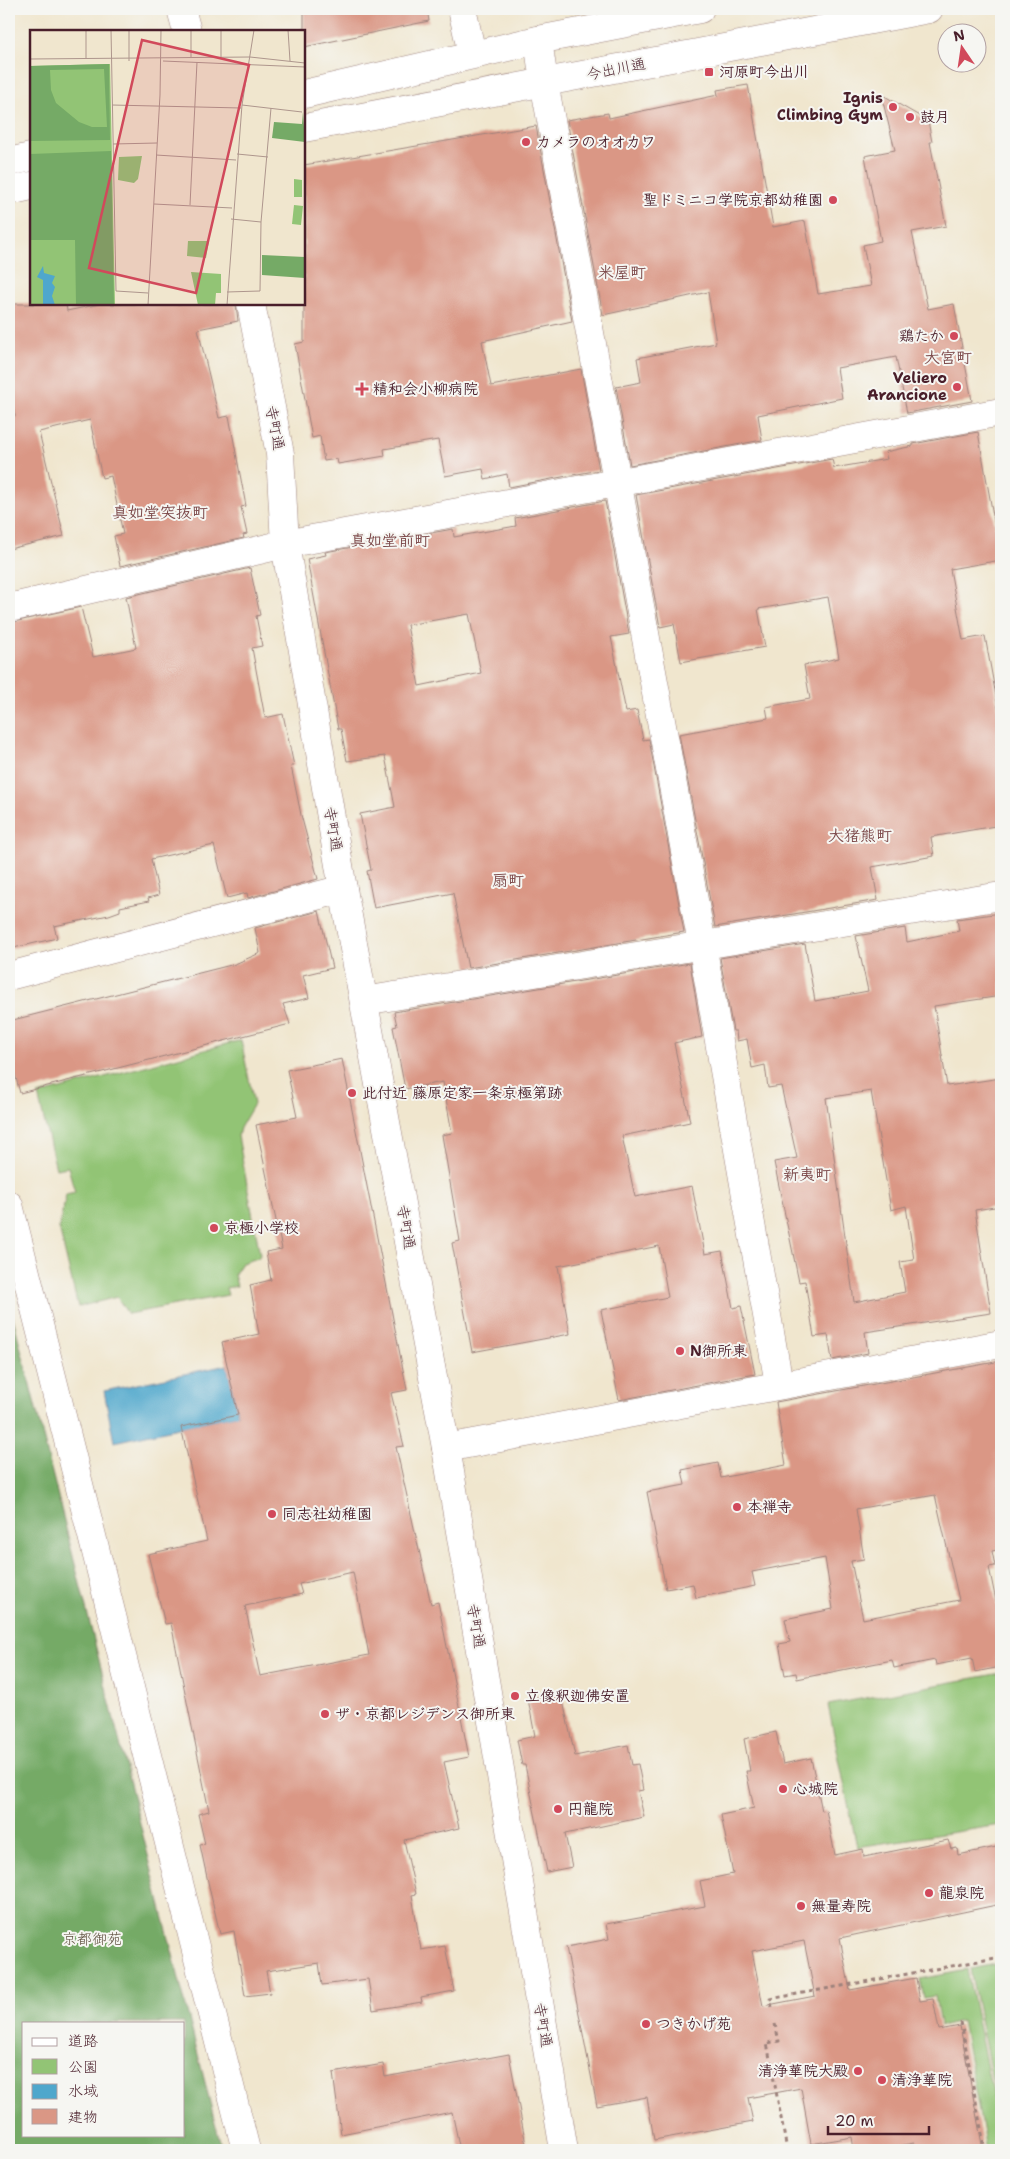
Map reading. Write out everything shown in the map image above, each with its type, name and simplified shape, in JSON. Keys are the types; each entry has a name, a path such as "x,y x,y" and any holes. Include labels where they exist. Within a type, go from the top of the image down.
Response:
{"street":[{"path":"181,9 187,30"},
{"path":"462,9 472,54"},
{"path":"305,94 472,54 700,9"},
{"name":"今出川通","path":"305,128 929,9"},
{"path":"538,40 544,82 702,944 779,1384"},
{"path":"9,162 30,156"},
{"path":"9,191 30,186"},
{"name":"寺町通","path":"251,305 280,454 285,544 344,889 446,1448 564,2150"},
{"path":"9,608 285,544 1001,412"},
{"path":"9,976 344,889"},
{"path":"364,1001 1001,896"},
{"path":"9,1205 246,2150"},
{"path":"446,1448 779,1384 1001,1344"}],"path":[{"path":"772,2007 770,1998 1001,1957"},
{"path":"961,2022 985,2150"},
{"path":"775,2024 779,2041 767,2043 786,2150"}],"green space":[{"path":"241,1040 254,1104 240,1128 238,1136 260,1255 258,1258 242,1263 234,1275 237,1286 226,1288 228,1295 128,1314 117,1297 78,1307 59,1228 66,1194 75,1192 68,1167 56,1169 38,1095"},
{"name":"京都御苑","path":"9,1301 222,2150 9,2150"},
{"path":"1001,1673 1001,1825 857,1847 828,1705"},
{"path":"1001,1963 1001,2125 970,1969"},
{"path":"967,1970 1001,2136 1001,2150 986,2150 962,2021 940,2026 935,1996 924,1998 920,1979"}],"water":[{"path":"227,1365 238,1415 114,1442 104,1391"}],"building":[{"path":"304,9 427,9 429,21 305,47"},
{"path":"748,85 773,227 805,221 818,294 871,286 863,245 881,241 865,156 895,150 881,94 928,121 932,142 930,142 946,226 912,232 928,309 954,304 972,401 907,413 896,357 837,368 842,398 758,415 762,440 630,465 616,387 641,382 637,358 716,343 708,292 603,315 567,120 608,113 609,118 718,95 717,90"},
{"path":"536,126 572,321 482,341 491,386 581,369 599,470 509,487 507,474 485,479 483,469 445,476 438,440 384,449 385,456 338,464 337,459 324,461 320,436 312,438 295,344 304,342 305,165"},
{"path":"9,304 66,305 67,311 95,305 236,305 238,321 198,329 219,418 229,416 246,506 241,507 247,534 243,535 244,538 120,566 114,536 123,534 111,476 102,478 90,420 39,432 64,536 9,549 9,417 15,416 9,385"},
{"path":"978,432 1001,560 950,569 963,640 985,636 1001,724 1001,825 931,837 934,856 872,867 878,900 715,927 679,734 768,718 766,707 810,699 804,665 839,658 828,597 758,609 765,647 681,662 674,624 660,627 636,495 832,459 834,468 887,459 885,452 913,446 913,444"},
{"path":"605,501 629,634 611,637 626,712 637,710 643,740 649,739 684,932 468,968 453,893 374,908 367,871 371,870 360,814 395,807 385,756 347,761 341,729 338,729 307,559 326,555 325,552 453,529 454,537 516,526 515,518","holes":["469,614 481,673 419,686 407,625"]},
{"path":"250,568 260,615 256,616 262,646 252,648 265,718 283,714 294,766 291,766 301,815 318,879 248,898 247,893 227,898 214,845 151,859 159,895 148,898 149,901 120,907 120,911 109,915 54,926 57,938 9,949 9,623 81,607 93,657 136,648 126,597"},
{"path":"319,911 332,968 303,975 309,998 283,1004 290,1024 20,1093 9,1051 9,1021 235,964 260,953 255,928"},
{"path":"1001,913 1001,996 934,1006 947,1086 1001,1078 1001,1206 975,1210 991,1313 865,1332 868,1353 832,1360 828,1335 814,1337 805,1281 799,1282 774,1162 797,1158 781,1086 768,1088 765,1065 752,1068 747,1039 737,1041 736,1031 733,1031 720,958 805,944 815,1001 868,991 856,936 905,928 907,942 959,931 957,919","holes":["871,1091 891,1210 906,1206 914,1260 900,1262 905,1292 854,1302 826,1098"]},
{"path":"690,963 702,1037 674,1043 690,1122 622,1136 635,1197 692,1186 705,1254 722,1251 733,1308 741,1306 755,1374 619,1400 601,1310 668,1297 659,1246 558,1266 570,1334 472,1352 452,1243 460,1241 442,1135 452,1133 443,1082 405,1089 393,1027 397,1026 394,1012"},
{"path":"342,1059 407,1390 391,1393 404,1446 396,1447 431,1604 438,1602 469,1757 444,1762 459,1828 404,1840 416,1894 412,1895 421,1950 445,1946 454,1991 421,1997 422,2002 373,2010 368,1979 322,1985 319,1963 266,1971 270,1993 245,1996 234,1931 220,1934 210,1891 200,1845 205,1844 198,1814 209,1811 171,1623 165,1624 148,1554 207,1541 181,1427 238,1415 222,1342 259,1334 250,1285 271,1280 266,1252 282,1249 256,1125 297,1117 287,1070","holes":["353,1572 369,1655 260,1676 245,1606 302,1594 299,1584"]},
{"path":"1001,1361 1001,1549 992,1551 995,1566 989,1567 1001,1626 1001,1667 975,1672 972,1658 936,1665 935,1660 894,1668 892,1660 797,1679 796,1673 785,1675 779,1644 790,1642 785,1619 833,1609 825,1558 752,1572 755,1586 696,1598 693,1584 666,1589 647,1492 685,1485 682,1470 718,1463 721,1478 786,1465 776,1402","holes":["935,1495 959,1600 863,1619 851,1561 864,1559 856,1509"]},
{"path":"561,1692 575,1756 628,1745 632,1765 638,1764 643,1790 638,1791 644,1817 565,1834 572,1867 547,1872 525,1765 522,1765 517,1740 535,1736 528,1699"},
{"path":"776,1732 783,1764 811,1758 822,1811 826,1810 835,1855 863,1849 864,1857 948,1840 951,1849 957,1848 958,1855 1001,1846 1001,1904 840,1938 850,1990 916,1978 920,2001 933,1999 939,2030 960,2026 983,2150 916,2150 914,2143 876,2150 854,2150 852,2137 811,2144 801,2088 748,2098 753,2122 654,2140 647,2097 597,2106 566,1947 609,1939 606,1924 705,1906 700,1881 733,1874 721,1815 754,1808 746,1771 750,1771 744,1739","holes":["804,1941 815,1996 763,2006 752,1951"]},
{"path":"509,2054 527,2150 460,2150 452,2112 341,2134 333,2073 383,2064 385,2077"}],"place":[{"name":"河原町今出川","path":"709,72"},
{"name":"Ignis Climbing Gym","path":"893,107"},
{"name":"鼓月","path":"910,117"},
{"name":"カメラのオオカワ","path":"526,142"},
{"name":"聖ドミニコ学院京都幼稚園","path":"833,200"},
{"name":"鶏たか","path":"954,336"},
{"name":"Veliero Arancione","path":"957,387"},
{"name":"精和会小柳病院","path":"362,389"},
{"name":"此付近 藤原定家一条京極第跡","path":"352,1093"},
{"name":"京極小学校","path":"214,1228"},
{"name":"N御所東","path":"680,1351"},
{"name":"本禅寺","path":"737,1507"},
{"name":"同志社幼稚園","path":"272,1514"},
{"name":"立像釈迦佛安置","path":"515,1696"},
{"name":"ザ・京都レジデンス御所東","path":"325,1714"},
{"name":"心城院","path":"783,1789"},
{"name":"円龍院","path":"558,1809"},
{"name":"龍泉院","path":"929,1893"},
{"name":"無量寿院","path":"801,1906"},
{"name":"つきかげ苑","path":"646,2024"},
{"name":"清浄華院大殿","path":"858,2071"},
{"name":"清浄華院","path":"882,2080"}],"district":[{"name":"米屋町","path":"622,272"},
{"name":"大宮町","path":"948,357"},
{"name":"真如堂突抜町","path":"160,512"},
{"name":"真如堂前町","path":"390,540"},
{"name":"大猪熊町","path":"860,835"},
{"name":"扇町","path":"508,880"},
{"name":"新夷町","path":"807,1174"}]}
